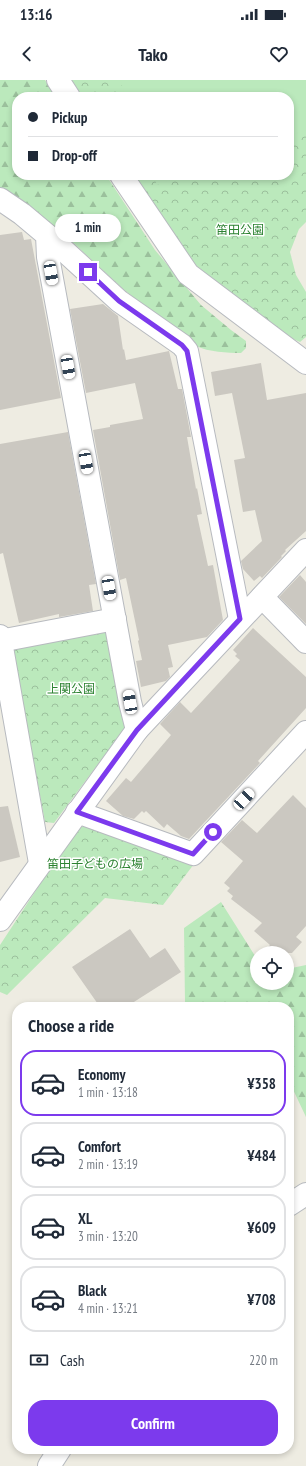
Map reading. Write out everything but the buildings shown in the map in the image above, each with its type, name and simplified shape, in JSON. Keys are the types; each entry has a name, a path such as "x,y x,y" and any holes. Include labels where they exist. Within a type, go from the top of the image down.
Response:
{"street":[{"path":"58,80 66,92"},
{"path":"124,180 188,274 306,363"},
{"path":"0,199 22,214 47,235 119,301 182,345 187,351 240,619"},
{"path":"47,235 48,257 130,702 137,730"},
{"path":"0,920 137,730 306,550"},
{"path":"262,597 306,642"},
{"path":"40,863 0,639 115,619"},
{"path":"77,812 193,854 306,732"},
{"path":"294,1202 306,1194"},
{"path":"49,1466 57,1454"}],"green space":[{"path":"0,80 45,80 53,92 12,92 12,180 109,180 155,250 201,305 246,341 246,348 241,353 212,351 196,346 169,322 139,302 122,288 49,222 17,198 0,188"},
{"name":"笛田公園","path":"70,80 306,80 306,222 299,229 290,252 296,275 306,292 306,337 300,342 284,335 195,265 137,180 294,180 294,92 78,92"},
{"path":"120,80 306,80 306,130 294,134 294,92 124,92"},
{"path":"155,180 170,180 157,185"},
{"name":"上関公園","path":"103,627 111,633 125,728 54,823 45,822 13,652 17,644"},
{"name":"笛田子どもの広場","path":"88,825 194,864 163,905 105,898 7,995 0,992 0,945 77,828"},
{"path":"221,902 250,948 250,990 294,990 294,968 306,965 306,1117 294,1092 294,1002 185,1002 184,928"}],"route":[{"path":"88,272 119,301 182,345 187,351 240,619 137,730 77,812 193,854 213,832"}]}
